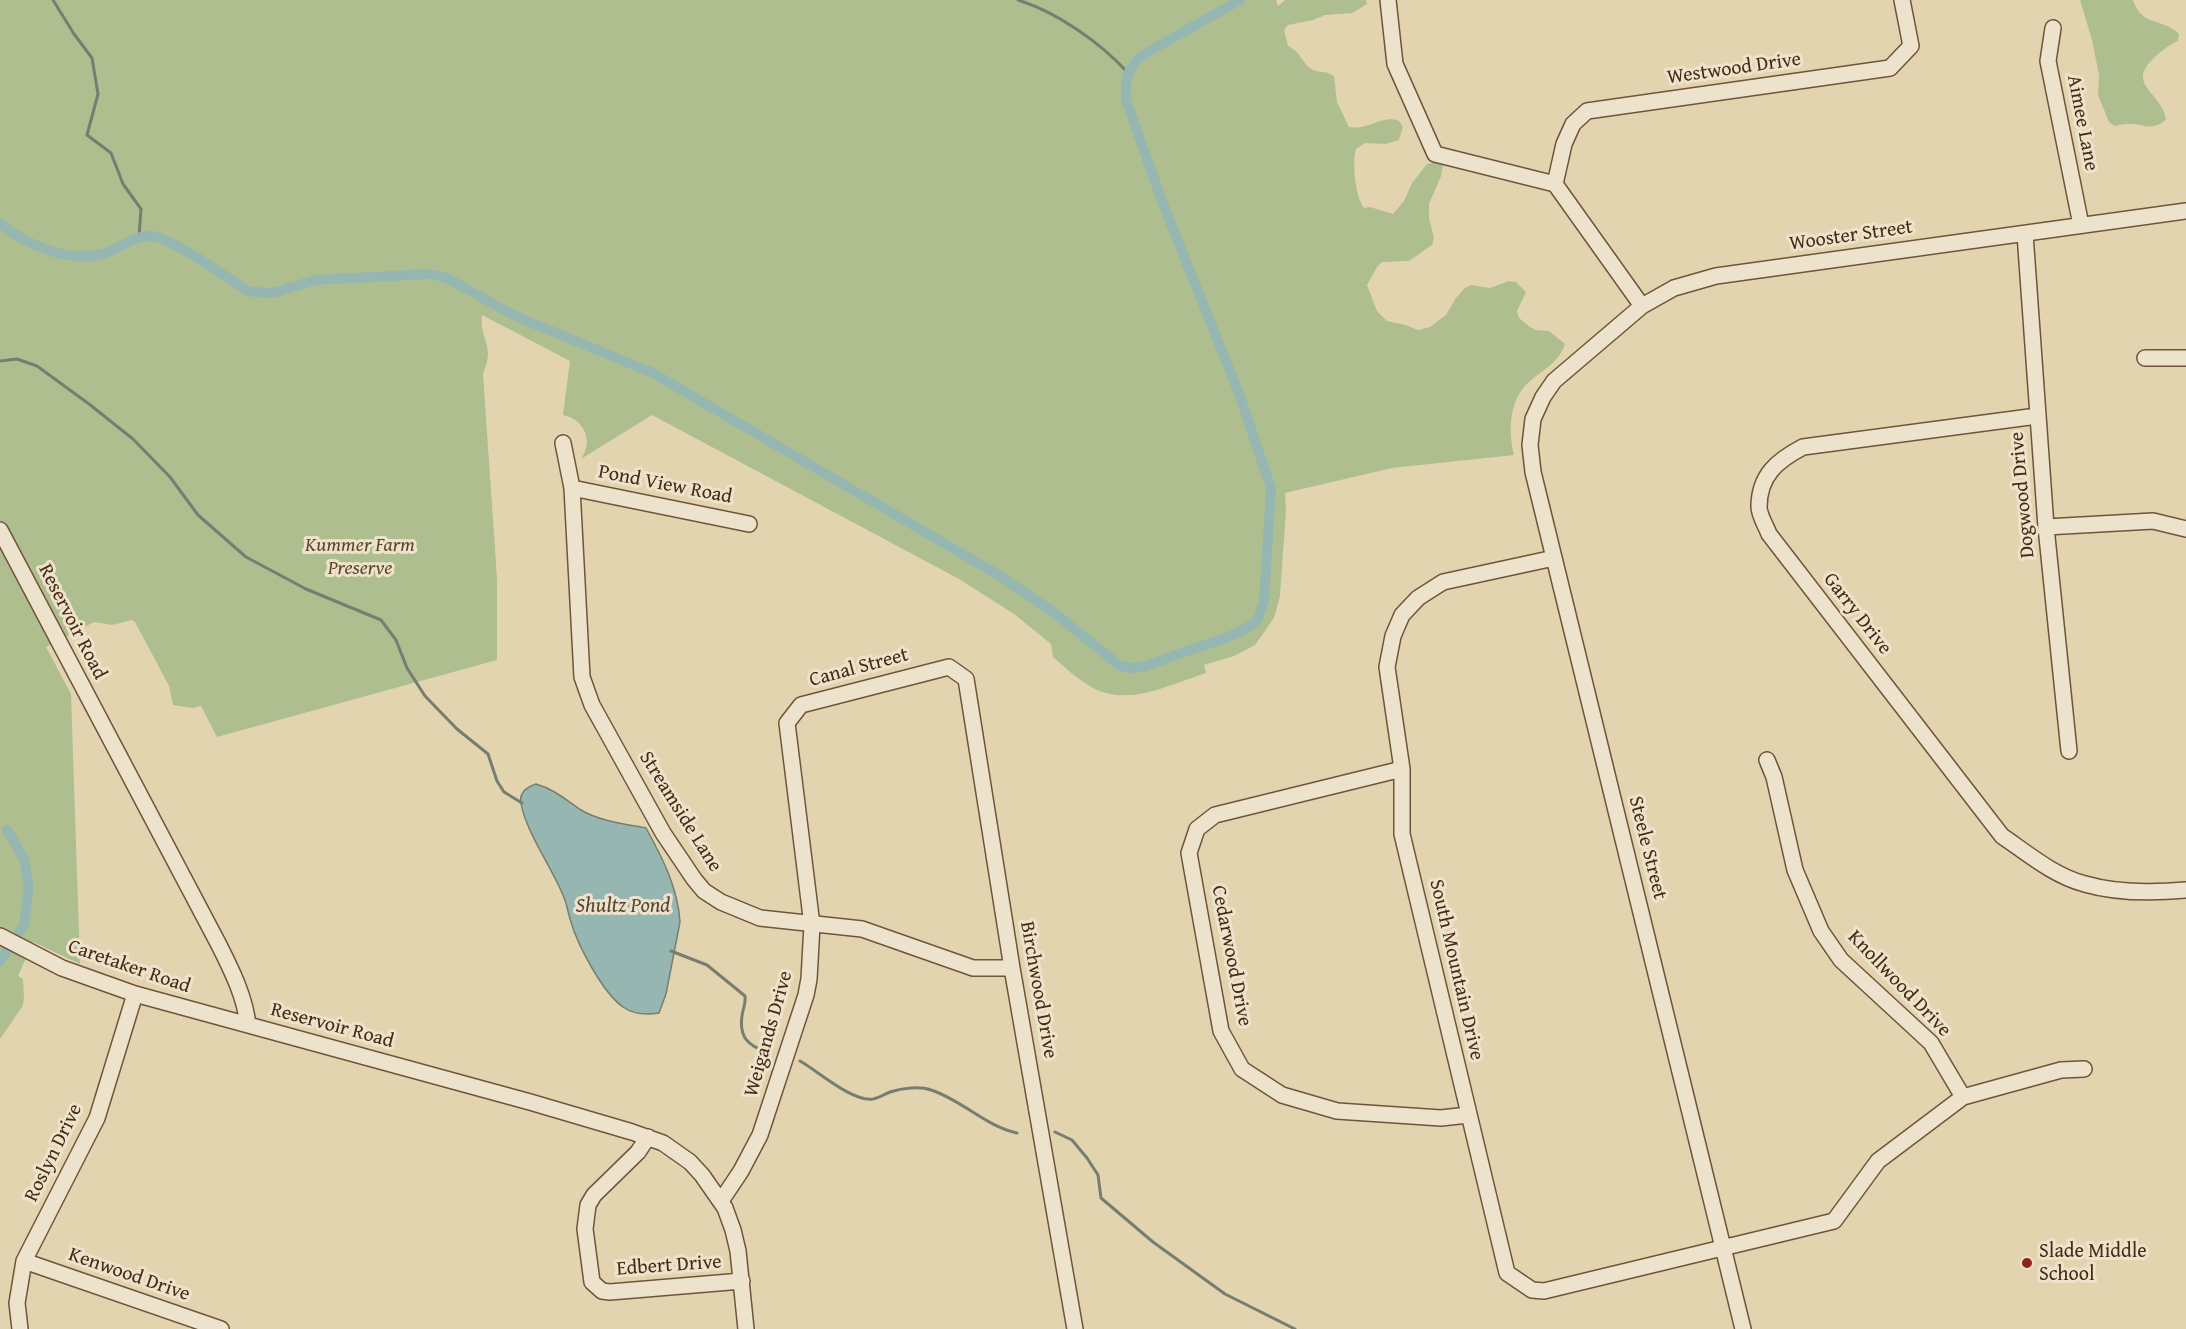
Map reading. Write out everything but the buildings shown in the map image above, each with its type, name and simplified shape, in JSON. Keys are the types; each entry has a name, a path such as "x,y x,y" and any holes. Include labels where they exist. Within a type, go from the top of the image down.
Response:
{"street":[{"path":"1388,0 1395,64 1435,154 1555,184 1642,306"},
{"name":"Westwood Drive","path":"1555,184 1564,144 1573,124 1587,111 1890,68 1911,46 1902,0"},
{"name":"Aimee Lane","path":"2053,28 2048,61 2081,225"},
{"name":"Wooster Street","path":"1554,381 1642,306 1674,288 1716,276 2186,211"},
{"name":"Dogwood Drive","path":"2025,234 2046,527 2069,751"},
{"path":"2145,358 2186,358"},
{"name":"Steele Street","path":"1554,381 1543,397 1533,419 1530,445 1533,472 1743,1329"},
{"name":"Garry Drive","path":"2037,416 1803,447 1780,459 1763,481 1759,509 1769,534 2002,836 2045,866 2084,884 2125,890 2169,892 2186,890"},
{"name":"Streamside Lane","path":"563,443 572,488 582,677 592,705 663,833 684,867 704,891 721,902 760,918 862,929 973,968 1012,968"},
{"name":"Pond View Road","path":"572,488 749,524"},
{"path":"2046,527 2153,521 2186,529"},
{"name":"Reservoir Road","path":"0,530 219,945 241,995 248,1026 530,1102 648,1137 683,1156 702,1175 721,1201 730,1219 736,1239 746,1329"},
{"name":"South Mountain Drive","path":"1554,558 1443,582 1418,598 1402,615 1393,636 1387,667 1402,769 1402,834 1507,1273 1526,1287 1544,1292 1834,1221 1878,1161 1963,1097"},
{"name":"Canal Street","path":"787,723 801,705 949,667"},
{"name":"Birchwood Drive","path":"949,667 966,678 1012,968 1076,1329"},
{"name":"Weigands Drive","path":"721,1201 755,1147 806,995 809,979 812,925 787,723"},
{"name":"Knollwood Drive","path":"1767,760 1774,777 1795,870 1821,931 1841,960 1931,1043 1963,1097"},
{"name":"Cedarwood Drive","path":"1402,769 1215,815 1197,829 1189,853 1221,1030 1242,1070 1282,1095 1337,1111 1441,1118 1468,1115"},
{"name":"Caretaker Road","path":"8,941 62,968 135,994 248,1026"},
{"name":"Roslyn Drive","path":"20,1329 17,1303 24,1261 97,1118 135,994"},
{"path":"1963,1097 2061,1070 2084,1069"},
{"name":"Edbert Drive","path":"648,1137 638,1152 594,1195 588,1205 585,1229 592,1282 602,1291 610,1292 742,1281"},
{"name":"Kenwood Drive","path":"24,1261 221,1329"}],"green space":[{"name":"Kummer Farm Preserve","path":"0,0 1276,0 1278,6 1285,0 1366,0 1367,4 1352,13 1325,15 1288,25 1284,30 1288,46 1296,51 1312,70 1334,76 1337,102 1349,127 1363,127 1393,119 1399,121 1403,127 1399,140 1386,144 1365,143 1356,149 1355,179 1358,196 1364,208 1370,207 1393,214 1427,164 1437,162 1443,165 1441,176 1429,204 1429,218 1434,238 1432,245 1409,261 1382,262 1377,267 1367,285 1377,311 1387,321 1418,330 1430,327 1446,315 1456,298 1471,285 1490,288 1509,281 1516,282 1526,292 1517,311 1519,318 1536,330 1549,331 1565,344 1555,361 1530,381 1518,396 1511,425 1514,455 1392,468 1285,493 1286,510 1280,596 1274,618 1255,645 1234,656 1204,665 1206,673 1150,692 1121,695 1093,688 1072,674 1053,657 1051,644 1014,614 959,579 652,415 581,459 587,445 585,432 576,421 563,415 570,361 482,315 488,349 487,364 483,374 497,578 497,660 217,737 201,706 193,708 173,705 169,686 132,620 112,625 94,622 46,647 71,694 80,964 33,942 18,976 23,979 22,1007 0,1039"},
{"path":"2080,0 2133,0 2141,14 2179,34 2178,41 2165,48 2154,58 2146,67 2143,75 2144,82 2163,110 2166,119 2158,125 2115,126 2109,122 2098,95 2099,75 2092,40"}],"water":[{"name":"Shultz Pond","path":"536,784 596,817 646,828 652,839 673,885 680,922 666,994 659,1013 640,1013 623,1007 607,991 585,956 574,932 563,895 533,837 524,814 521,803 522,793"}],"waterway":[{"path":"53,0 92,58 98,94 87,135 111,153 123,184 141,209 139,237"},
{"path":"1018,0 1063,20 1092,40 1128,73"},
{"path":"0,223 21,238 47,250 75,256 102,254 139,237 153,236 187,251 248,291 276,292 315,280 430,274 447,278 515,316 653,373 1000,576 1056,614 1120,666 1133,668 1145,666 1233,635 1252,625 1258,619 1264,601 1271,488 1238,391 1163,204 1126,100 1128,73 1140,58 1240,0"},
{"path":"0,361 17,359 37,366 133,439 170,477 198,515 246,557 306,589 381,620 396,640 407,668 425,696 457,729 488,754 497,781 504,792 522,803"},
{"path":"0,961 24,925 29,887 24,859 7,830"},
{"path":"671,951 707,965 745,996 742,1030 750,1044 767,1052"},
{"path":"800,1061 855,1096 873,1099 900,1089 927,1089 942,1094 994,1125 1017,1133"},
{"path":"1055,1132 1072,1140 1087,1158 1098,1175 1101,1198 1153,1242 1225,1294 1295,1329"}],"place":[{"name":"Slade Middle School","path":"2027,1263"}]}
